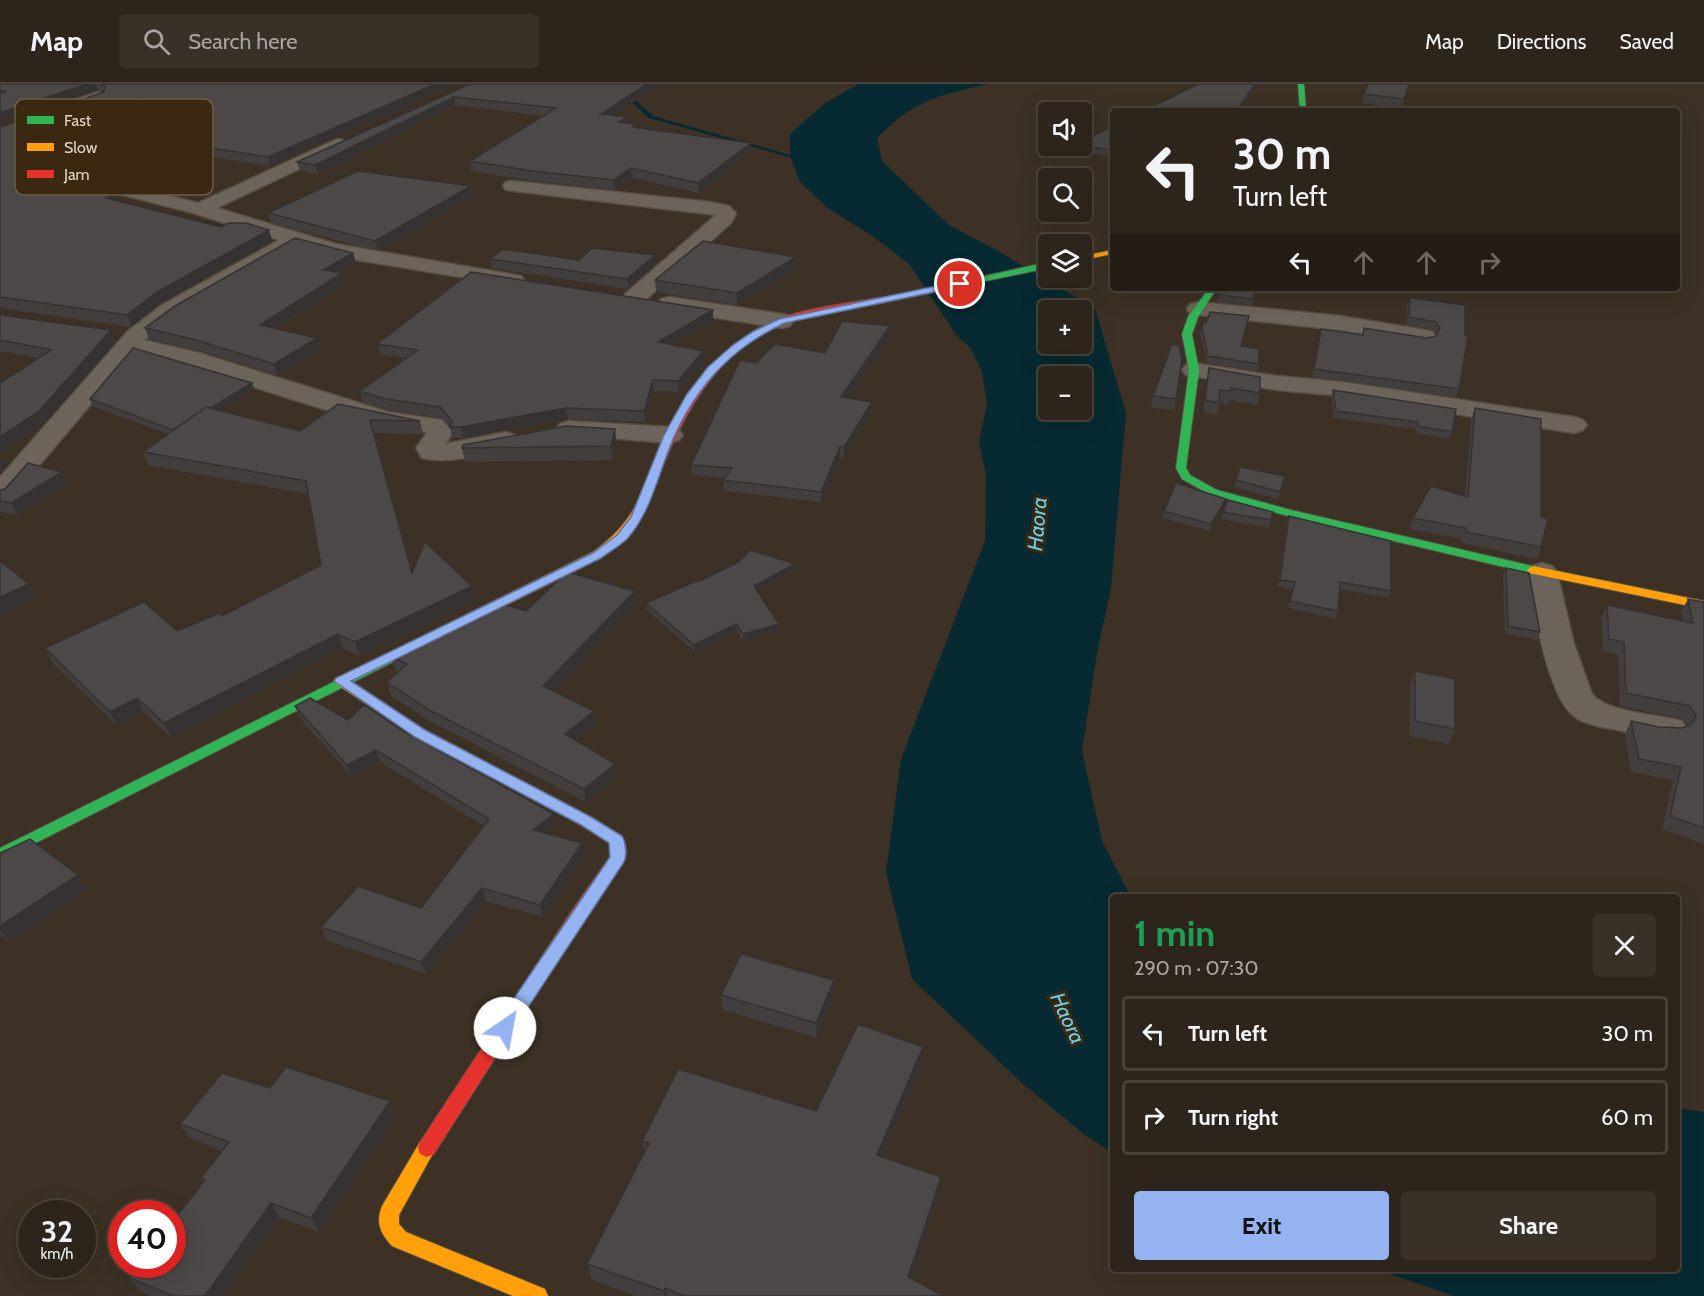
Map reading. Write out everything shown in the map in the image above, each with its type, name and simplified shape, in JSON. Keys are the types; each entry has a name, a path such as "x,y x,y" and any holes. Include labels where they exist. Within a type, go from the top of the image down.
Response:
{"street":[{"path":"1301,84 1303,108"},
{"path":"93,99 99,97"},
{"path":"200,209 352,138"},
{"path":"512,186 710,208 726,213 725,218 696,246 633,298"},
{"path":"145,195 365,257 538,284"},
{"path":"0,494 126,337 295,239"},
{"path":"1092,256 1110,253"},
{"path":"0,855 341,681 597,555 622,538 637,518 670,435 692,394 711,369 736,347 757,333 782,321 1038,267"},
{"path":"1211,291 1198,309 1187,334 1194,370 1181,468 1186,477 1196,484 1213,492 1288,513 1542,572 1704,605"},
{"path":"609,295 782,321"},
{"path":"1198,309 1340,323 1425,337"},
{"path":"126,337 385,419 433,425 440,433 429,448 431,452 450,452 536,435 586,429 670,435"},
{"path":"1194,370 1277,383 1343,389 1574,426"},
{"path":"1542,572 1574,694 1586,708 1670,729"},
{"path":"341,681 420,733 586,821 617,840 618,858 579,913 412,1171 389,1213 389,1228 399,1239 538,1296"}],"water":[{"name":"Haora","path":"858,84 987,84 940,96 903,115 877,138 882,161 949,225 1038,275 1038,288 1060,288 1080,300 1038,300 1038,354 1092,354 1092,307 1095,309 1126,413 1111,588 1097,653 1082,751 1102,841 1129,894 1110,894 1110,1151 1085,1135 1023,1084 912,979 886,872 901,759 985,541 986,475 979,442 987,404 982,372 971,348 957,336 909,264 871,235 829,209 800,182 790,156 790,134 824,104"},
{"path":"1680,1108 1704,1112 1704,1296 1454,1296 1384,1272 1680,1272"}],"building":[{"path":"0,84 87,84 42,99 15,99 15,108 0,113 0,94 7,91 0,91"},
{"path":"101,84 435,84 268,157 213,148 213,99 84,99 104,92 105,86"},
{"path":"470,84 647,84 601,114 627,117 619,122 636,124 632,127 751,143 698,183 631,168 614,180 532,171 470,161 556,108 454,97 315,165 297,162"},
{"path":"1198,84 1255,84 1238,108 1150,108"},
{"path":"1368,84 1409,84 1404,99 1364,94"},
{"path":"15,122 15,195 108,195 113,196 106,198 221,227 229,223 246,223 269,230 157,292 127,315 0,297 0,127"},
{"path":"1110,128 1110,150 1092,147 1092,137"},
{"path":"358,171 471,186 375,241 268,213"},
{"path":"295,238 353,253 323,270 342,273 260,325 317,338 274,364 196,340 145,328 175,306"},
{"path":"703,241 796,257 737,293 655,280"},
{"path":"592,248 655,255 627,279 490,259 503,249 579,260"},
{"path":"471,272 713,310 658,342 703,351 678,381 653,380 644,411 566,408 450,427 452,421 440,407 386,399 360,391 418,350 377,344"},
{"path":"1221,291 1255,291 1253,299 1219,295"},
{"path":"1410,298 1465,305 1465,335 1468,335 1459,389 1314,369 1321,329 1363,335 1364,328 1427,338 1436,336 1440,328 1436,322 1409,317"},
{"path":"1210,312 1249,316 1241,346 1259,349 1259,364 1208,356 1202,328"},
{"path":"0,315 111,330 39,411 0,437 0,383 51,350 0,340"},
{"path":"842,321 890,326 841,397 872,402 844,447 840,447 821,492 723,480 732,468 691,465 740,360 756,363 775,344 825,353"},
{"path":"1172,344 1179,345 1182,359 1176,399 1153,396"},
{"path":"133,348 252,383 211,408 206,407 173,430 90,399"},
{"path":"1209,368 1260,377 1260,393 1231,388 1231,391 1220,390 1219,402 1205,401"},
{"path":"1333,390 1456,409 1452,432 1418,426 1418,422 1336,411"},
{"path":"338,404 420,421 370,420 412,573 425,542 472,586 355,642 338,634 164,723 137,698 110,712 45,648 144,602 177,631 220,613 222,616 321,565 306,481 143,452 206,407 300,431"},
{"path":"1475,408 1541,419 1541,517 1548,519 1541,547 1466,532 1466,528 1413,518 1431,486 1468,497"},
{"path":"566,426 615,429 611,446 462,448 463,445"},
{"path":"28,463 62,472 11,503 0,501 0,490 5,489"},
{"path":"1240,467 1285,476 1280,492 1236,480"},
{"path":"1176,483 1226,499 1211,524 1164,511"},
{"path":"1228,500 1273,512 1271,520 1223,512"},
{"path":"1289,516 1391,541 1391,591 1340,582 1338,611 1290,601 1295,582 1280,580"},
{"path":"750,550 795,564 754,586 779,624 743,634 736,624 694,645 646,603 739,562"},
{"path":"0,561 29,584 0,597"},
{"path":"1506,568 1529,573 1540,632 1508,626"},
{"path":"567,572 635,591 543,686 594,711 565,734 615,764 584,789 429,710 387,682 407,664 391,657 500,603 526,611"},
{"path":"1688,599 1704,602 1704,828 1670,816 1681,767 1639,759 1631,721 1659,727 1682,728 1691,725 1696,715 1690,706 1626,693 1624,642 1609,639 1607,605 1693,623"},
{"path":"1415,671 1455,679 1455,729 1415,721"},
{"path":"310,698 348,720 364,705 403,731 554,814 533,830 582,843 540,905 482,888 421,962 321,927 358,886 421,908 489,819 376,750 347,765 295,706"},
{"path":"30,839 78,875 0,926 0,853"},
{"path":"741,954 834,980 816,1023 721,995"},
{"path":"858,1024 923,1047 877,1155 941,1177 908,1277 944,1296 684,1296 587,1264 649,1143 642,1141 678,1069 816,1111"},
{"path":"286,1067 390,1101 311,1218 271,1203 205,1296 174,1296 129,1278 186,1278 186,1204 205,1180 201,1178 229,1142 180,1124 222,1073 270,1088"}],"waterway":[{"path":"615,84 651,117 805,160"}],"traffic: fast":[{"path":"1301,84 1303,108"},
{"path":"876,301 1038,267"},
{"path":"1211,291 1193,317 1187,334 1194,370 1181,468 1186,477 1213,492 1288,513 1533,570"},
{"path":"0,855 462,622"}],"traffic: slow":[{"path":"1092,256 1110,253"},
{"path":"462,622 597,555 609,546 627,530 639,512 654,476"},
{"path":"1533,570 1704,605"},
{"path":"341,681 420,733 586,821 617,840 618,858 615,862"},
{"path":"427,1148 389,1213 389,1228 399,1239 538,1296"}],"traffic: jam":[{"path":"654,476 674,429 701,384 737,347 758,332 782,321 876,301"},
{"path":"427,1148 579,913 615,862"}],"route":[{"path":"505,1028 579,913 618,858 617,840 586,821 420,733 341,681 597,555 622,538 637,518 670,435 692,394 711,369 736,347 757,333 782,321 960,284"}]}
